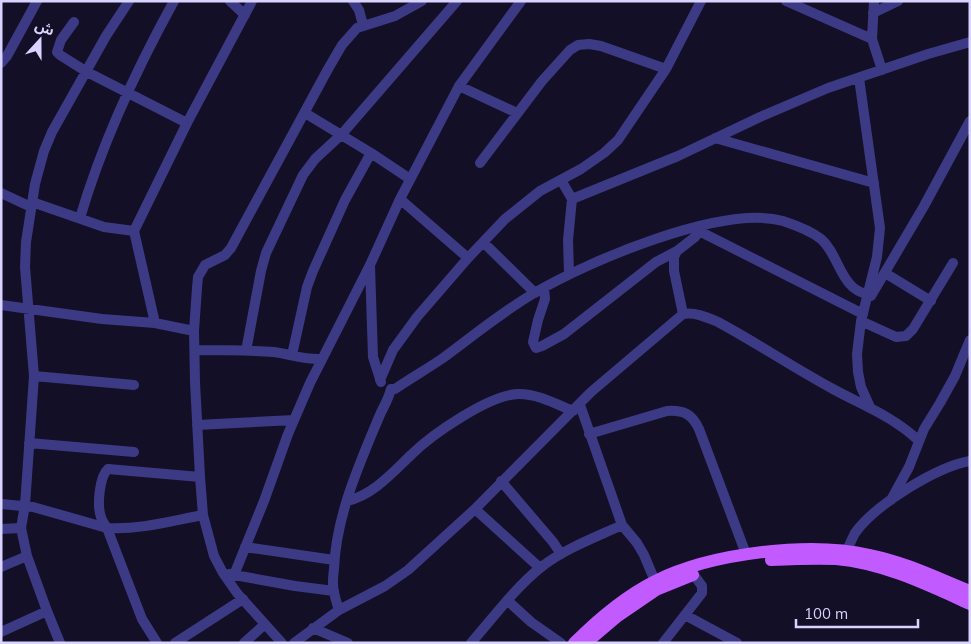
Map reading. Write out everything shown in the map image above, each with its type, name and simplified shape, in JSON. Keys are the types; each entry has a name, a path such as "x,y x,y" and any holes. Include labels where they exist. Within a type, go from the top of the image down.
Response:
{"main road":[{"path":"574,643 595,622 627,598 655,581 686,568 746,554 789,551 847,551 891,560 937,583 970,604"},
{"path":"586,643 618,616 656,590 694,574 734,565 765,561 838,560 875,567 970,591"}],"street":[{"path":"1,63 7,56 37,1"},
{"path":"60,643 27,556 21,528 25,505 34,376 25,256 31,204 38,169 52,132 106,36 129,1"},
{"path":"80,218 95,170 128,92 174,1"},
{"path":"230,1 245,15"},
{"path":"155,322 134,231 187,124 252,1"},
{"path":"353,1 359,10 363,26"},
{"path":"282,643 243,599 228,574 214,556 203,515 197,425 194,331 197,288 201,271 205,265 225,254 231,248 342,45 350,35 363,26 395,16 422,1"},
{"path":"246,351 261,271 276,232 308,167 342,134 457,1"},
{"path":"228,574 245,547 294,420 321,359 370,265 410,179 459,86 521,1"},
{"path":"380,380 400,339 468,258 524,203 540,191 581,169 604,153 618,140 666,69 701,1"},
{"path":"786,1 872,39"},
{"path":"874,1 872,39 882,70"},
{"path":"874,13 898,1"},
{"path":"74,22 61,40 57,52 87,72 187,124"},
{"path":"572,199 640,172 828,88 928,54 970,42"},
{"path":"480,163 560,59 578,45 601,46 666,69"},
{"path":"859,78 878,205 880,243 863,314 857,354 861,388 870,407"},
{"path":"459,86 516,114"},
{"path":"305,113 342,134 410,179"},
{"path":"863,314 969,122"},
{"path":"715,138 874,183"},
{"path":"292,355 312,271 345,200 371,153"},
{"path":"561,180 572,199 568,240 569,274"},
{"path":"1,193 112,229 134,231"},
{"path":"400,199 468,258"},
{"path":"370,265 372,344 375,367 384,387 391,389 395,389 420,374 539,290 569,274 657,240 700,228 755,217 783,221 821,239 829,248 849,285 868,294"},
{"path":"484,242 539,290 544,304 533,342 536,348 564,334 656,262 676,251 695,237 700,228"},
{"path":"700,228 863,314 896,337 906,336 913,329 953,263"},
{"path":"676,251 673,264 683,314"},
{"path":"885,273 931,300"},
{"path":"1,305 110,320 155,322 194,331"},
{"path":"294,643 339,610 384,586 408,570 475,509 591,392 683,314 699,315 718,322 835,390 904,426 918,440"},
{"path":"891,500 909,467 918,440 951,383 970,340"},
{"path":"195,350 246,351 321,359"},
{"path":"34,376 134,385"},
{"path":"339,610 334,591 334,560 338,536 359,465 386,405 391,389"},
{"path":"347,501 364,495 379,485 415,451 440,431 469,413 498,399 519,394 531,395 576,408 589,434 622,526 644,554 655,581"},
{"path":"589,434 667,411 677,410 690,415 699,430 746,554"},
{"path":"197,425 294,420"},
{"path":"29,443 134,452"},
{"path":"847,551 860,527 891,500 941,470 954,464 970,461"},
{"path":"157,643 142,619 101,516 100,504 104,473 108,469 200,477"},
{"path":"501,481 560,554"},
{"path":"1,504 25,505 107,528 137,528 203,515"},
{"path":"475,509 540,568"},
{"path":"471,643 540,568 560,554 622,526"},
{"path":"1,530 21,528"},
{"path":"245,547 334,560"},
{"path":"1,567 27,556"},
{"path":"228,574 334,591"},
{"path":"663,643 702,589 694,574"},
{"path":"175,643 243,599"},
{"path":"508,601 531,622 561,643"},
{"path":"1,632 47,611"},
{"path":"685,615 737,643"},
{"path":"244,643 265,624"},
{"path":"313,628 348,643"}]}
